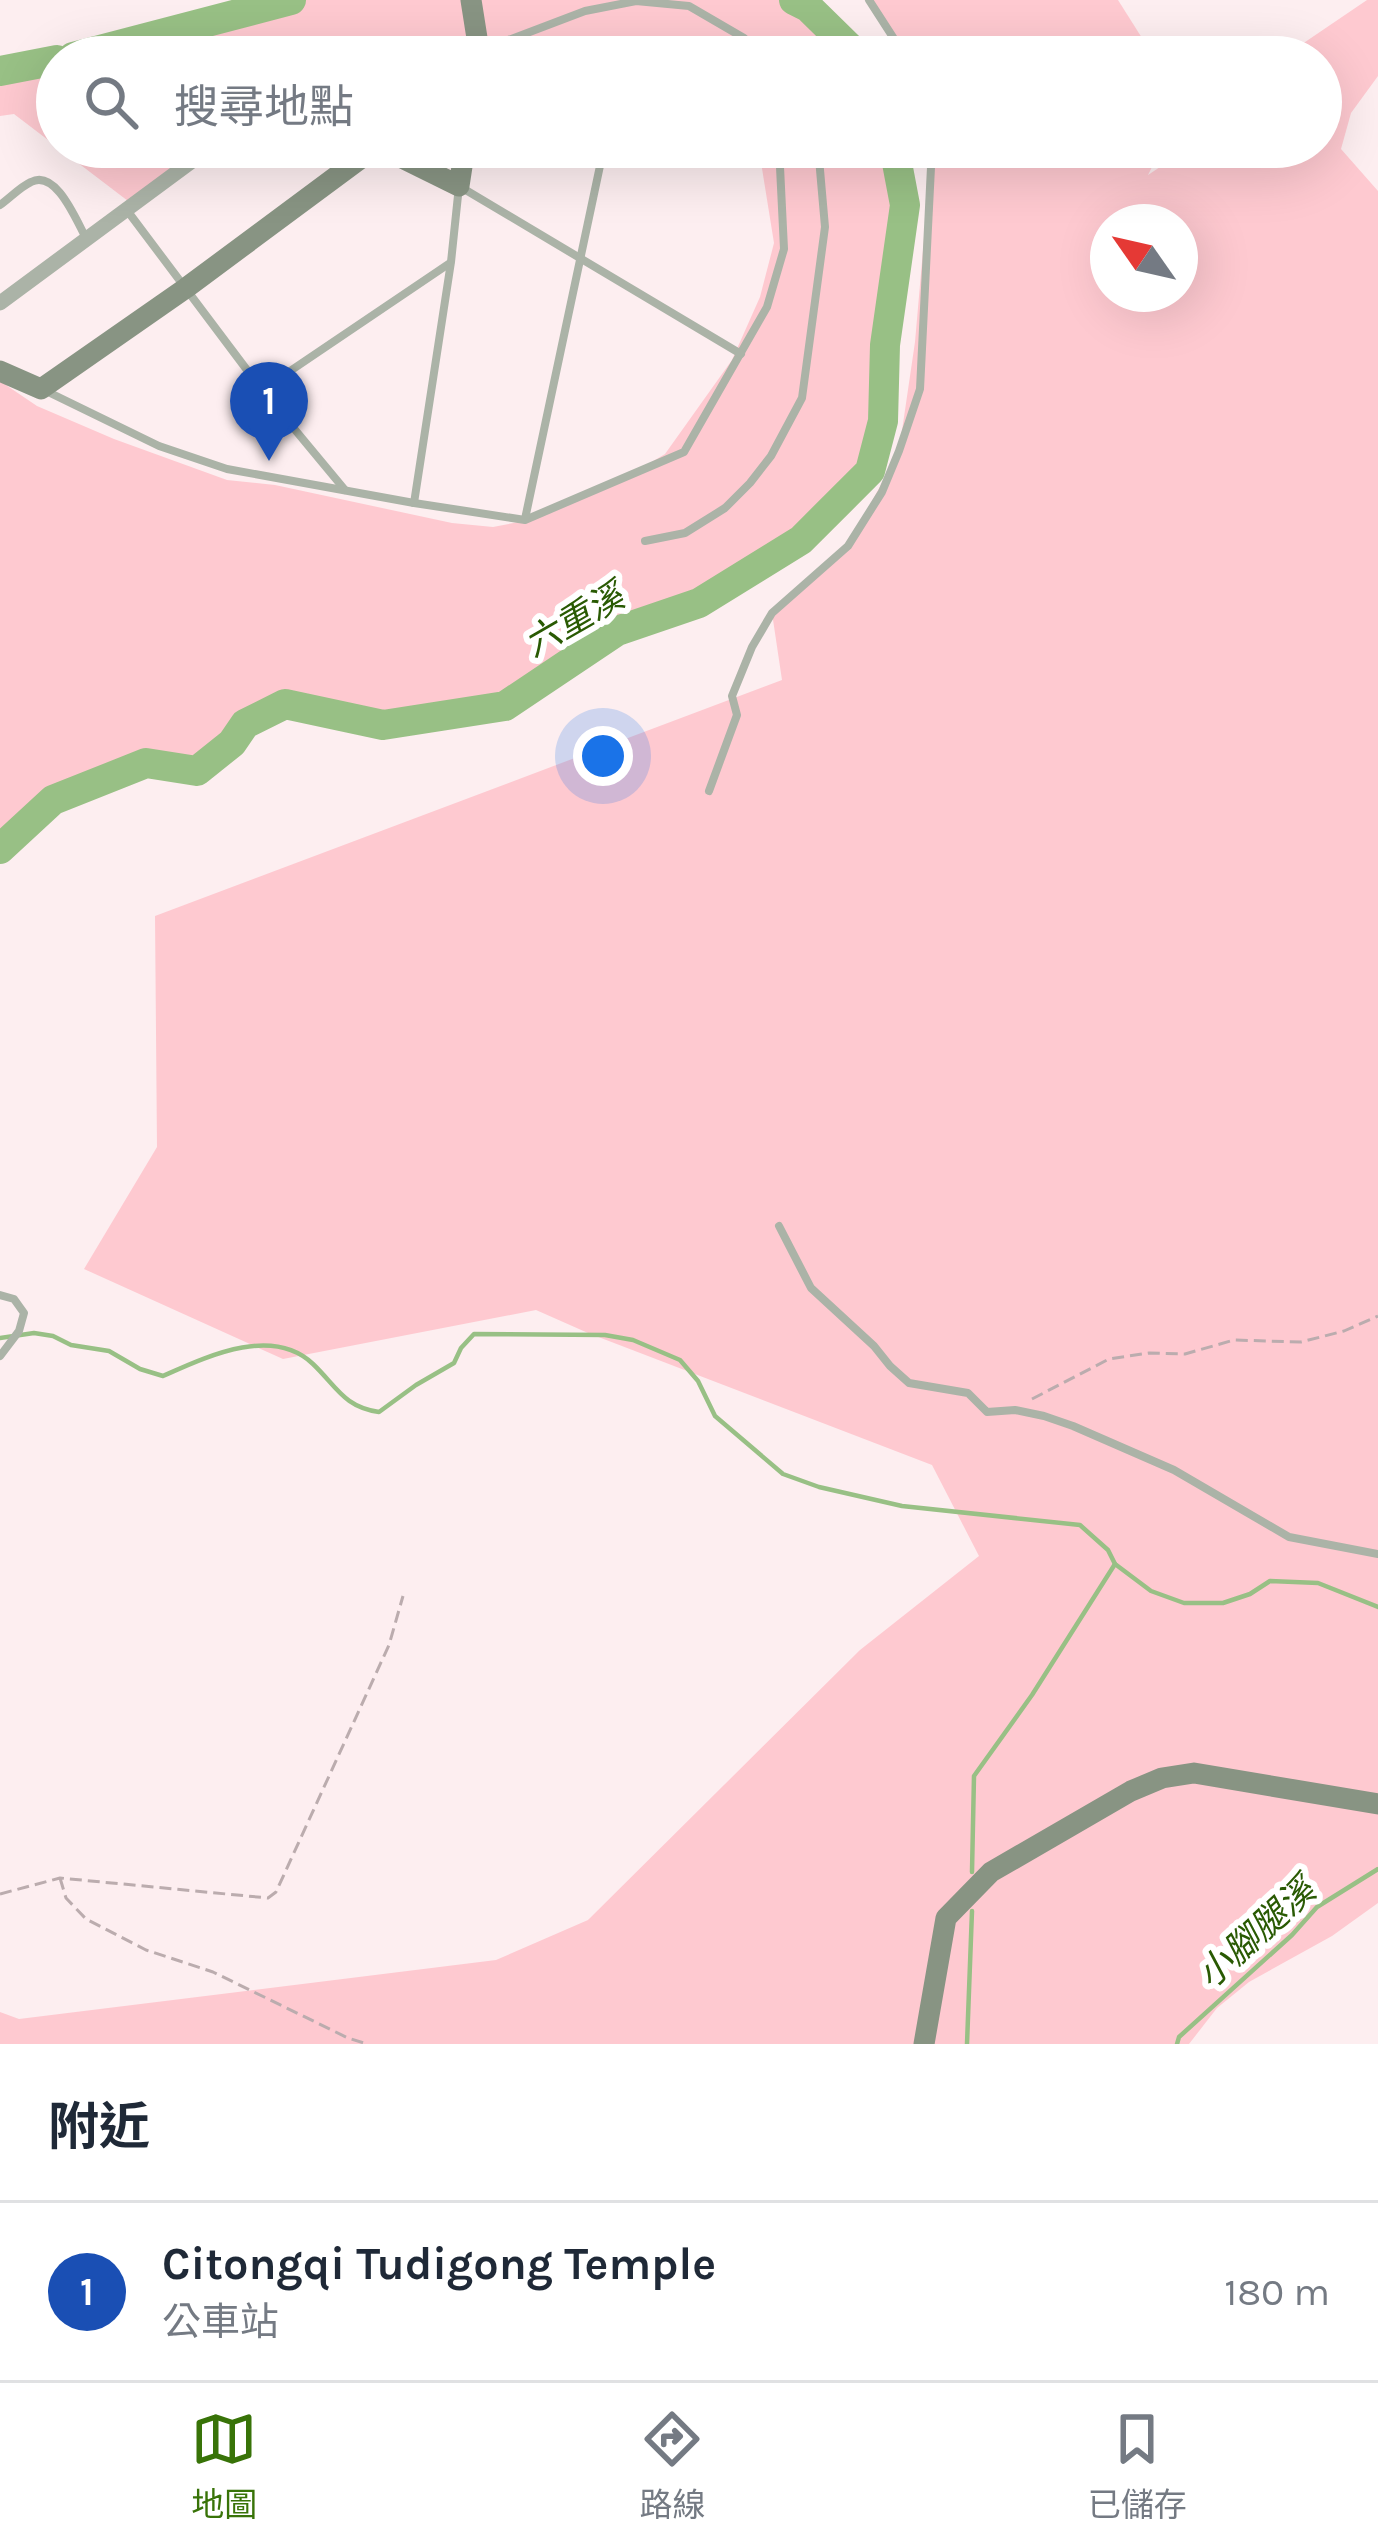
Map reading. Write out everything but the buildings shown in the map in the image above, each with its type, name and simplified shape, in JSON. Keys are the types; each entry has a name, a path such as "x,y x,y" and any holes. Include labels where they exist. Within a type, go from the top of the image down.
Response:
{"street":[{"path":"471,0 477,36"},
{"path":"0,303 182,168"},
{"path":"0,371 41,389 349,168"},
{"path":"422,168 459,186 462,168"},
{"path":"924,2044 946,1918 991,1873 1131,1791 1162,1778 1194,1773 1378,1804"}],"lane":[{"path":"869,0 892,36"},
{"path":"524,36 585,11 636,1 689,6 741,36"},
{"path":"525,520 600,168"},
{"path":"41,389 159,446 226,469 525,520 683,452 766,307 784,249 780,168"},
{"path":"645,541 685,533 725,508 771,456 802,398 825,227 820,168"},
{"path":"709,791 737,715 731,696 752,647 772,613 848,546 882,492 906,430 920,389 931,168"},
{"path":"0,205 34,179 44,179 58,189 87,239"},
{"path":"414,503 459,186 741,354"},
{"path":"126,209 262,390 346,491"},
{"path":"262,390 451,262"},
{"path":"779,1226 811,1288 909,1383 968,1393 987,1412 1016,1411 1073,1426 1149,1458 1289,1537 1378,1554"},
{"path":"0,1295 14,1299 25,1313 19,1331 0,1356"}],"path":[{"path":"1016,1411 1039,1394 1109,1359 1185,1354 1234,1340 1301,1342 1378,1316"},
{"path":"0,1894 61,1878 268,1898 276,1892 389,1645 403,1596"},
{"path":"61,1878 66,1898 86,1919 124,1940 213,1972 367,2044"}],"shaded area":[{"path":"291,0 794,0 838,36 153,36"},
{"path":"869,0 1118,0 1141,36 890,36"},
{"path":"1367,0 1378,0 1378,76 1351,113 1342,145 1342,36 1314,36"},
{"path":"36,64 36,131 14,114 0,116 0,71"},
{"path":"1342,150 1378,191 1378,1903 1332,1936 1249,1982 1217,2008 1189,2044 0,2044 0,2012 19,2019 496,1960 588,1920 860,1650 979,1556 932,1465 536,1310 283,1359 84,1269 157,1147 155,916 782,680 772,613 848,546 899,451 915,342 930,168 1152,168 1148,175 1158,168 1342,168"},
{"path":"85,168 172,168 128,201"},
{"path":"762,168 898,168 905,205 885,345 883,421 870,471 801,540 699,603 617,631 505,706 383,725 285,704 245,724 232,743 197,771 146,763 53,800 0,849 0,381 37,406 227,480 493,527 524,521 620,481 665,454 732,360 760,297 774,243"}],"waterway":[{"name":"六重溪","path":"153,36 291,0"},
{"name":"六重溪","path":"794,0 838,36"},
{"name":"六重溪","path":"0,71 36,64"},
{"name":"六重溪","path":"0,849 53,800 146,763 197,771 232,743 245,724 285,704 383,725 505,706 617,631 699,603 801,540 870,471 883,421 885,345 905,205 898,168"},
{"path":"0,1338 34,1333 53,1336 71,1345 109,1351 163,1376 239,1348 278,1347 313,1364 349,1401 379,1412 454,1363 474,1334 605,1335 633,1340 680,1360 698,1381 715,1416 783,1474 819,1487 902,1506 1080,1525 1108,1550 1115,1564 1151,1591 1184,1603 1223,1603 1270,1581 1318,1583 1378,1607"},
{"path":"972,1872 974,1776 1115,1564"},
{"name":"小腳腿溪","path":"1177,2044 1179,2037 1317,1907 1378,1869"},
{"path":"967,2044 972,1911"}],"place":[{"name":"Citongqi Tudigong Temple","path":"269,461"}]}
